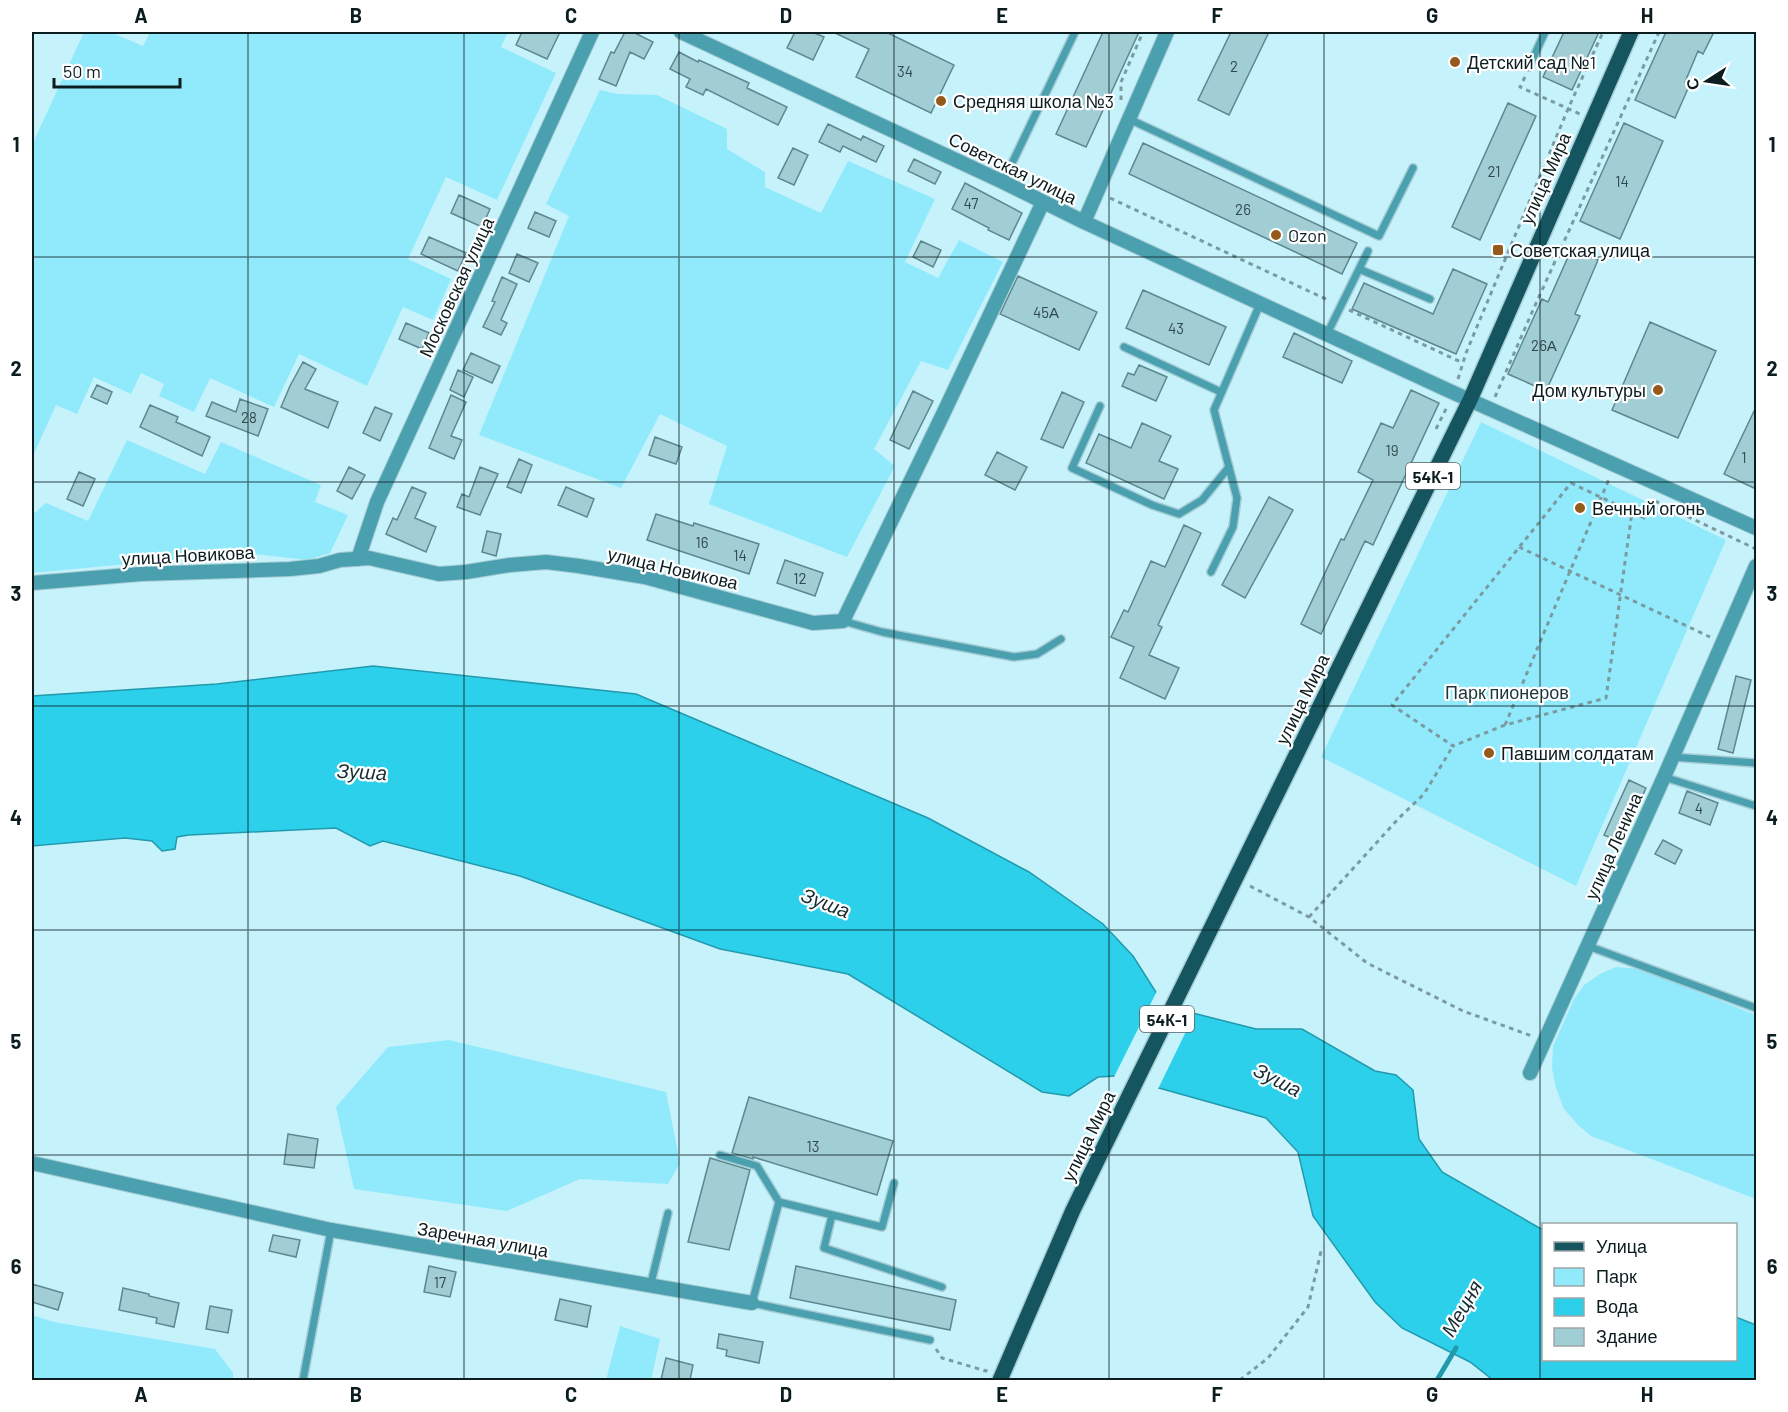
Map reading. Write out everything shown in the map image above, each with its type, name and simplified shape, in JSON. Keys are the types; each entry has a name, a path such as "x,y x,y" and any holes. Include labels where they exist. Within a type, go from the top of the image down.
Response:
{"main road":[{"name":"улица Мира","path":"1000,1380 1072,1210 1470,400 1631,32"}],"street":[{"name":"Московская улица","path":"358,559 377,502 592,32"},
{"name":"Советская улица","path":"681,32 1260,304 1756,528"},
{"path":"1084,222 1167,32"},
{"path":"843,621 1043,202"},
{"name":"улица Новикова","path":"32,583 141,574 290,569 319,566 340,560 369,558 439,574 546,562 645,577 813,623 843,621"},
{"name":"улица Ленина","path":"1530,1073 1664,777 1756,566"},
{"name":"Заречная улица","path":"32,1163 331,1230 752,1303"}],"lane":[{"path":"1003,182 1075,32"},
{"path":"1529,67 1545,32"},
{"path":"1129,119 1379,236 1413,168"},
{"path":"1327,334 1368,251"},
{"path":"1359,269 1430,299"},
{"path":"1211,572 1233,527 1237,498 1214,410 1260,304"},
{"path":"1124,346 1221,392"},
{"path":"1100,406 1072,468 1152,505 1179,514 1202,500 1229,467"},
{"path":"843,621 882,632 1014,657 1037,654 1061,639"},
{"path":"1672,757 1756,763"},
{"path":"1664,777 1756,806"},
{"path":"1588,946 1756,1008"},
{"path":"720,1155 757,1166 779,1202 882,1227 894,1183"},
{"path":"752,1303 779,1202"},
{"path":"650,1287 668,1213"},
{"path":"832,1215 824,1248 942,1287"},
{"path":"303,1380 331,1230"},
{"name":"Заречная улица","path":"752,1303 930,1340"}],"path":[{"path":"1120,105 1121,82 1143,32"},
{"path":"1433,436 1454,393 1463,363 1568,109 1603,32"},
{"path":"1490,409 1659,32"},
{"path":"1529,67 1520,87 1614,129"},
{"path":"1097,192 1463,363"},
{"path":"1505,725 1609,479"},
{"path":"1453,746 1392,705 1571,483 1644,518 1652,500 1756,549"},
{"path":"1309,917 1399,818 1424,794 1453,746 1505,725 1605,698 1632,512"},
{"path":"1519,547 1722,643"},
{"path":"1250,886 1309,917 1367,963 1463,1011 1545,1041"},
{"path":"1240,1380 1268,1358 1308,1307 1322,1248"},
{"path":"942,1358 977,1368"}],"green space":[{"path":"84,32 110,32 143,46 150,32 508,32 501,47 556,73 497,200 446,177 408,259 451,279 433,320 403,307 367,386 299,354 274,407 210,378 194,412 159,396 164,384 141,373 131,394 94,377 77,414 56,405 32,458 32,145"},
{"path":"600,90 618,94 657,95 727,129 727,149 765,172 765,187 821,213 848,161 935,199 905,262 938,278 959,240 1003,262 948,370 921,361 874,449 895,466 847,557 709,504 727,446 660,414 621,488 479,435 569,216 546,204"},
{"name":"Парк пионеров","path":"1481,422 1726,540 1576,886 1321,757"},
{"path":"127,440 205,474 221,442 321,485 315,502 348,515 330,553 308,560 244,553 32,573 32,515 46,503 88,521"},
{"path":"1616,967 1640,969 1756,1015 1756,1199 1591,1136 1564,1109 1552,1068 1553,1046 1574,999 1584,985"},
{"path":"449,1040 666,1092 680,1163 668,1184 580,1179 507,1211 354,1189 336,1107 388,1047"},
{"path":"32,1315 54,1322 215,1349 233,1373 233,1380 32,1380"},
{"path":"620,1326 660,1339 651,1380 606,1380"}],"water":[{"name":"Зуша","path":"373,666 636,694 928,818 1029,872 1103,924 1133,956 1159,997 1177,1009 1256,1029 1302,1029 1375,1071 1396,1075 1413,1090 1419,1139 1442,1172 1542,1229 1542,1361 1737,1361 1737,1317 1756,1325 1756,1380 1493,1380 1470,1362 1402,1328 1375,1302 1313,1216 1298,1152 1266,1118 1116,1076 1098,1077 1069,1096 1042,1092 848,974 720,949 520,876 383,841 370,846 336,828 189,835 177,837 175,849 162,851 152,841 125,838 32,846 32,696 217,684"}],"pier":[{"path":"1158,989 1162,995 1179,1006 1196,1011 1157,1091 1113,1079"}],"building":[{"path":"522,32 560,32 547,59 516,45"},
{"path":"625,32 633,32 653,42 644,59 630,52 616,86 599,79 611,52 614,53"},
{"path":"795,32 812,32 824,37 813,60 787,48"},
{"path":"833,32 886,32 954,65 931,113 856,77 869,49"},
{"path":"1103,32 1139,32 1086,147 1056,134"},
{"path":"1231,32 1269,32 1229,115 1198,100"},
{"path":"1564,32 1599,32 1572,90 1543,77"},
{"path":"1666,32 1714,32 1703,54 1698,51 1685,82 1690,84 1675,118 1635,100"},
{"path":"679,52 749,83 747,88 787,107 778,125 706,89 703,95 686,87 690,79 670,69"},
{"path":"1508,103 1536,116 1480,240 1452,227"},
{"path":"1624,123 1663,141 1620,239 1580,221"},
{"path":"828,124 861,140 863,136 884,146 876,162 843,146 840,152 819,142"},
{"path":"1143,143 1357,243 1342,274 1129,174"},
{"path":"793,148 808,155 794,185 778,178"},
{"path":"914,159 941,172 935,184 908,171"},
{"path":"965,183 1022,213 1009,240 952,209"},
{"path":"459,195 490,209 482,227 451,213"},
{"path":"535,212 556,221 549,237 528,228"},
{"path":"429,237 466,253 458,271 421,254"},
{"path":"921,241 941,250 933,267 913,257"},
{"path":"1572,248 1598,260 1575,314 1580,316 1546,391 1508,374 1542,299 1548,302"},
{"path":"517,254 538,263 529,282 509,273"},
{"path":"1453,269 1487,284 1456,354 1352,309 1364,283 1433,314"},
{"path":"1018,276 1097,312 1079,350 1000,314"},
{"path":"502,277 517,284 501,320 507,323 501,335 483,327 495,302 492,301"},
{"path":"1143,290 1226,327 1209,365 1126,328"},
{"path":"1650,322 1716,351 1678,438 1612,410"},
{"path":"406,323 429,333 422,349 399,339"},
{"path":"1294,333 1352,361 1342,383 1283,357"},
{"path":"471,353 500,366 492,383 463,370"},
{"path":"303,362 316,369 305,389 338,402 328,428 281,407"},
{"path":"1139,365 1167,377 1156,401 1122,386 1128,373 1134,375"},
{"path":"458,370 473,377 464,397 450,390"},
{"path":"97,385 112,392 107,404 91,397"},
{"path":"1411,390 1439,403 1373,545 1365,541 1321,634 1301,624 1341,539 1344,540 1373,480 1358,472 1381,423 1393,428"},
{"path":"913,391 933,401 909,449 890,440"},
{"path":"1062,392 1084,402 1063,448 1041,439"},
{"path":"451,395 466,402 451,436 462,440 454,459 429,448"},
{"path":"240,399 268,409 258,436 206,416 212,402 236,412"},
{"path":"150,405 178,417 176,422 210,437 202,456 140,427"},
{"path":"375,407 392,414 380,441 363,433"},
{"path":"1756,407 1756,489 1724,474"},
{"path":"1142,423 1171,436 1159,461 1178,469 1164,499 1086,463 1099,434 1131,448"},
{"path":"655,437 682,447 676,464 649,455"},
{"path":"997,452 1027,467 1015,490 985,475"},
{"path":"519,459 532,465 521,493 507,487"},
{"path":"349,467 365,475 352,499 337,491"},
{"path":"480,467 498,474 480,515 457,507 462,494 469,497"},
{"path":"79,472 95,479 83,506 67,499"},
{"path":"412,487 426,493 415,518 436,527 426,552 386,534 393,518 397,520"},
{"path":"566,487 594,499 587,517 558,505"},
{"path":"1269,497 1293,510 1245,598 1222,585"},
{"path":"656,514 693,526 694,523 759,544 749,574 647,540"},
{"path":"1184,525 1201,533 1158,625 1162,627 1149,655 1179,668 1165,699 1120,678 1134,647 1111,637 1124,610 1128,612 1151,561 1165,567"},
{"path":"487,531 501,534 496,556 482,552"},
{"path":"785,560 823,573 815,596 777,583"},
{"path":"1736,676 1751,680 1733,753 1718,749"},
{"path":"1629,780 1646,788 1621,842 1604,835"},
{"path":"1687,791 1718,803 1710,825 1679,813"},
{"path":"1663,840 1682,850 1675,864 1655,854"},
{"path":"749,1097 893,1141 877,1195 753,1157 753,1159 732,1153"},
{"path":"288,1134 318,1139 314,1168 284,1164"},
{"path":"710,1158 750,1170 729,1250 688,1242"},
{"path":"273,1235 300,1240 296,1257 269,1251"},
{"path":"429,1266 456,1272 450,1297 424,1292"},
{"path":"796,1266 956,1300 950,1330 790,1298"},
{"path":"32,1284 63,1293 58,1310 32,1302"},
{"path":"123,1288 179,1303 174,1327 156,1323 157,1318 119,1310"},
{"path":"560,1299 591,1306 587,1327 555,1320"},
{"path":"210,1306 232,1310 228,1333 206,1329"},
{"path":"719,1334 763,1342 759,1363 726,1356 727,1350 717,1348"},
{"path":"666,1358 693,1365 690,1380 661,1380"}],"waterway":[{"name":"Мецня","path":"1437,1380 1456,1348"}],"place":[{"name":"Детский сад №1","path":"1455,62"},
{"name":"Средняя школа №3","path":"941,101"},
{"name":"Ozon","path":"1276,235"},
{"name":"Советская улица","path":"1498,250"},
{"name":"Дом культуры","path":"1658,390"},
{"name":"Вечный огонь","path":"1580,508"},
{"name":"Павшим солдатам","path":"1489,753"}]}
